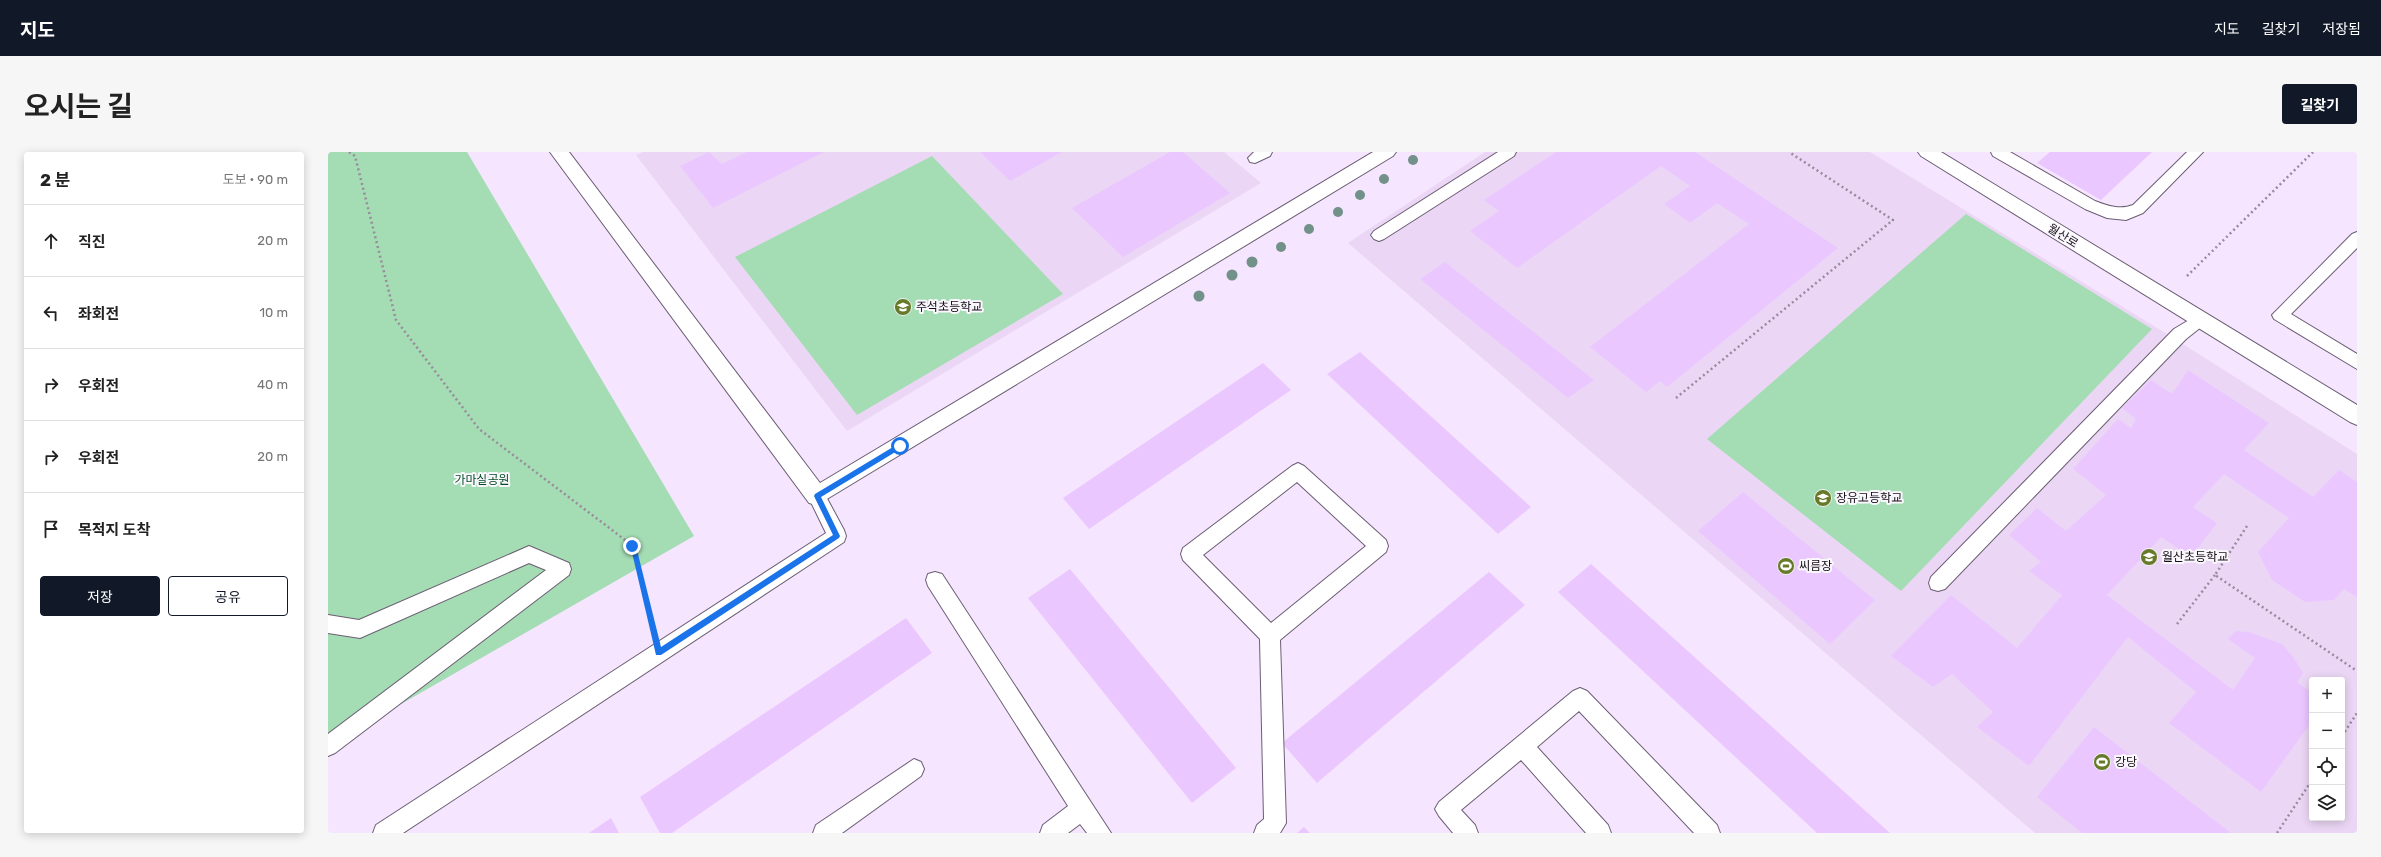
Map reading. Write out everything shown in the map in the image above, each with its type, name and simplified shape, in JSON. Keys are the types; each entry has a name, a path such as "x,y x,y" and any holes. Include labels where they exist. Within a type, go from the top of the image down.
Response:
{"street":[{"path":"559,152 817,496 1387,152"},
{"name":"월산로","path":"1935,154 2199,320 2357,416"}],"lane":[{"path":"1379,235 1509,152"},
{"path":"1998,152 2090,205 2107,212 2126,214 2138,209 2196,152"},
{"path":"2357,238 2280,315 2357,362"},
{"path":"1938,583 2180,334 2199,320"},
{"path":"1265,833 1275,823 1270,636 1190,554 1298,471 1379,546 1270,636"},
{"path":"384,833 837,536 817,496"},
{"path":"328,624 360,630 529,554 562,568 328,746"},
{"path":"935,580 1082,810 1100,833"},
{"path":"1467,833 1446,809 1523,748 1580,698 1709,833"},
{"path":"1523,748 1600,833"},
{"path":"824,833 914,769"},
{"path":"1051,833 1082,810"}],"path":[{"path":"349,152 355,156 396,320 479,429 632,546 659,653"},
{"path":"1676,398 1893,220 1789,152"},
{"path":"2187,276 2313,152"},
{"path":"2177,624 2215,575 2247,526"},
{"path":"2215,575 2357,671"},
{"path":"2345,731 2357,713"},
{"path":"2276,833 2309,784"}],"shaded area":[{"name":"주석초등학교","path":"643,152 1224,152 1261,183 847,431 636,155"},
{"path":"1485,152 1870,152 2167,334 2357,454 2357,833 2035,833 1348,243"}],"green space":[{"name":"가마실공원","path":"328,152 467,152 694,536 328,746"},
{"path":"932,156 1063,294 857,415 735,257"},
{"path":"1966,214 2152,329 1901,591 1707,439"}],"building":[{"path":"709,152 722,164 747,152 824,152 713,208 680,166"},
{"path":"980,152 1062,152 1010,181"},
{"path":"1170,152 1183,152 1230,193 1123,257 1072,208"},
{"path":"1556,152 1695,152 1838,248 1667,387 1660,381 1646,392 1590,347 1749,224 1717,203 1690,223 1664,204 1690,186 1661,166 1517,268 1470,231 1499,211 1484,200"},
{"path":"2050,152 2152,152 2101,200 2037,163"},
{"path":"1445,262 1594,380 1568,398 1420,279"},
{"path":"1360,352 1531,507 1498,534 1327,374"},
{"path":"1263,363 1291,390 1089,529 1063,498"},
{"path":"2188,370 2269,423 2244,450 2313,497 2339,470 2357,482 2357,597 2344,589 2334,600 2305,602 2272,580 2258,552 2289,518 2224,474 2193,507 2217,523 2191,557 2161,537 2107,595 2233,690 2255,658 2228,639 2236,631 2249,632 2282,644 2293,657 2303,673 2297,682 2309,691 2309,725 2261,792 2169,723 2196,692 2128,637 2029,766 1977,727 1993,712 1952,674 1933,687 1891,656 1951,595 2017,648 2062,595 2029,571 2041,562 2009,535 2037,508 2066,531 2106,495 2073,469 2118,419 2131,428 2136,419 2122,408 2151,380 2172,394"},
{"name":"씨름장","path":"1743,492 1875,600 1830,644 1698,531"},
{"path":"1591,564 1890,833 1817,833 1558,592"},
{"path":"1070,569 1236,768 1192,803 1028,598"},
{"path":"1489,572 1525,605 1317,783 1282,743"},
{"path":"906,618 932,653 672,833 660,833 640,797"},
{"name":"강당","path":"2094,727 2231,833 2082,833 2037,797"},
{"path":"611,818 619,833 589,833"},
{"path":"1304,827 1310,833 1297,833"}],"place":[{"name":"주석초등학교","path":"903,307"},
{"name":"장유고등학교","path":"1823,498"},
{"name":"월산초등학교","path":"2149,557"},
{"name":"씨름장","path":"1786,566"},
{"name":"강당","path":"2102,762"}],"route":[{"path":"632,546 659,653 837,536 817,496 900,446"}]}
